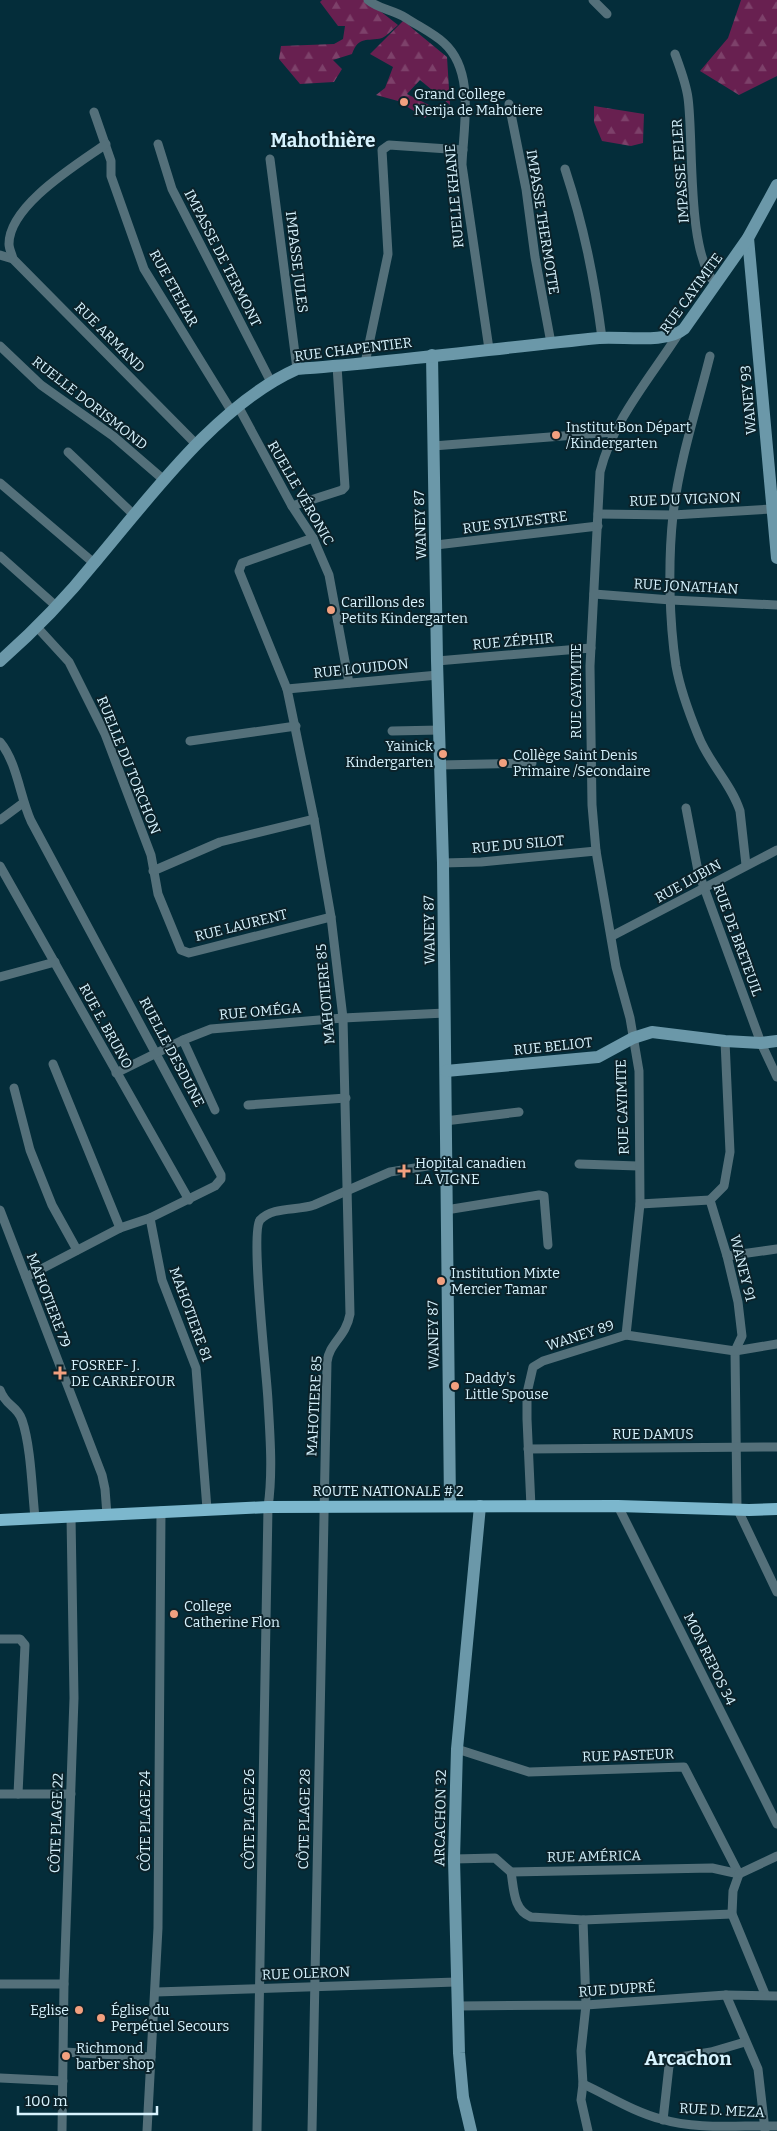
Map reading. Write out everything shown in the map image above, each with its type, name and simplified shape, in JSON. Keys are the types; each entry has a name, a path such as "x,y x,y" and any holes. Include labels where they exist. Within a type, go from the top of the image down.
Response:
{"main road":[{"name":"ROUTE NATIONALE # 2","path":"0,1520 207,1509 325,1506 450,1505 777,1508"}],"street":[{"name":"RUELLE KHANE","path":"368,0 403,16 444,44 452,52 458,63 467,106 462,165 489,348"},
{"path":"593,0 606,14"},
{"name":"IMPASSE FELER","path":"675,54 688,98 692,184 703,262 710,278 716,284"},
{"name":"IMPASSE THERMOTTE","path":"509,104 526,189 536,266 551,343"},
{"name":"RUE ETEHAR","path":"94,112 111,162 111,176 144,268 235,409"},
{"path":"13,259 9,243 17,219 33,198 106,144"},
{"name":"IMPASSE DE TERMONT","path":"158,144 172,189 271,382"},
{"path":"365,363 388,254 382,150 389,145 462,150"},
{"name":"IMPASSE JULES","path":"270,159 297,369"},
{"path":"565,169 581,218 589,254 602,338"},
{"name":"RUE CAYIMITE","path":"626,1335 640,1204 638,1166 639,1071 616,967 596,851 592,805 591,648 600,472 604,455 614,432 680,333 748,238 777,185"},
{"name":"WANEY 93","path":"748,238 777,558"},
{"name":"RUE ARMAND","path":"0,255 13,259 196,444"},
{"name":"RUE CHAPENTIER","path":"0,661 56,606 94,564 133,514 196,444 235,409 271,382 297,369 489,348 602,338 666,337 680,333"},
{"name":"RUELLE DORISMOND","path":"0,346 41,385 113,436 164,480"},
{"name":"WANEY 87","path":"432,355 437,661 443,863 450,1505"},
{"path":"710,356 681,469 673,515 671,600 676,667 698,736 737,802 740,811 746,865"},
{"path":"292,506 342,490 345,486 337,366"},
{"name":"RUELLE VÉRONIC","path":"235,409 313,538 330,575 349,683"},
{"path":"433,446 614,432"},
{"path":"68,452 133,514"},
{"path":"0,483 94,564"},
{"name":"RUE DU VIGNON","path":"598,514 673,515 772,509"},
{"name":"RUE SYLVESTRE","path":"436,545 598,526"},
{"name":"MAHOTIERE 85","path":"313,538 242,563 239,571 287,689 296,726 331,917 343,1018 350,1314 347,1329 328,1355 325,1506"},
{"path":"0,556 56,606"},
{"name":"RUE JONATHAN","path":"594,594 777,605"},
{"name":"RUELLE DU TORCHON","path":"36,626 69,662 104,734 151,855 154,871"},
{"name":"RUE ZÉPHIR","path":"437,661 591,648"},
{"name":"RUE LOUIDON","path":"287,689 438,675"},
{"path":"190,741 296,726"},
{"path":"392,731 440,730"},
{"name":"RUELLE DESDUNE","path":"0,742 7,750 23,803 221,1175 221,1179 215,1186 189,1200 150,1218 120,1228 26,1277"},
{"path":"440,765 532,763"},
{"path":"0,820 23,803"},
{"name":"RUE DE BRETEUIL","path":"686,808 698,871 761,1043 777,1077"},
{"path":"154,871 220,842 314,819"},
{"name":"RUE LUBIN","path":"612,936 646,920 777,850"},
{"name":"RUE DU SILOT","path":"443,863 481,862 596,851"},
{"name":"RUE E. BRUNO","path":"0,866 189,1200"},
{"name":"RUE LAURENT","path":"154,871 158,894 181,950 185,952 331,917"},
{"path":"0,977 55,962"},
{"name":"RUE OMÉGA","path":"116,1073 183,1040 211,1029 343,1018 445,1013"},
{"name":"RUE BELIOT","path":"446,1071 598,1058 633,1038 652,1032 725,1041 761,1043 777,1041"},
{"path":"183,1040 215,1110"},
{"path":"640,1204 710,1200 724,1186 730,1152 725,1041"},
{"path":"53,1064 120,1228"},
{"path":"14,1088 30,1150 52,1204 77,1250"},
{"path":"248,1105 346,1098"},
{"path":"445,1121 519,1112"},
{"path":"346,1190 390,1172 446,1163"},
{"path":"580,1164 638,1166"},
{"name":"CÔTE PLAGE 26","path":"257,2131 268,1507 270,1491 268,1401 258,1292 258,1223 267,1214 275,1211 303,1209 326,1201 346,1190"},
{"path":"446,1210 539,1195 544,1196 548,1245"},
{"name":"WANEY 91","path":"710,1200 727,1256 738,1302 742,1336 735,1351 737,1508"},
{"name":"MAHOTIERE 79","path":"0,1210 102,1474 105,1489 106,1515"},
{"name":"MAHOTIERE 81","path":"150,1218 162,1280 196,1368 207,1509"},
{"path":"727,1256 777,1249"},
{"name":"WANEY 89","path":"531,1507 527,1393 533,1366 543,1361 626,1335 735,1351 777,1344"},
{"path":"0,1390 4,1400 15,1408 23,1422 34,1518"},
{"name":"RUE DAMUS","path":"528,1449 777,1447"},
{"name":"CÔTE PLAGE 28","path":"312,2131 325,1506"},
{"name":"ARCACHON 32","path":"472,2131 463,2097 458,2053 454,1859 457,1749 480,1506"},
{"name":"MON REPOS 34","path":"618,1506 777,1824"},
{"path":"737,1508 777,1592"},
{"name":"CÔTE PLAGE 24","path":"147,2131 156,1992 161,1511"},
{"name":"CÔTE PLAGE 22","path":"62,2131 64,1984 74,1698 71,1516"},
{"path":"0,1639 20,1639 25,1645 18,1794"},
{"name":"RUE PASTEUR","path":"457,1749 529,1772 684,1767 739,1874"},
{"path":"0,1794 71,1794"},
{"path":"765,1994 732,1914 733,1891 739,1874 777,1856"},
{"path":"454,1859 496,1858 511,1872 518,1907 524,1914 531,1917 582,1920 732,1914"},
{"name":"RUE AMÉRICA","path":"511,1872 712,1868 739,1874"},
{"path":"582,1920 586,2005 581,2051 583,2084 581,2100 588,2131"},
{"name":"RUE OLERON","path":"156,1992 456,1982"},
{"path":"0,1984 64,1984"},
{"name":"RUE DUPRÉ","path":"458,2006 586,2005 726,1995 765,1994 777,1996"},
{"path":"726,1995 758,2069 765,2128"},
{"path":"663,2120 669,2066 674,2058 711,2052 745,2042"},
{"path":"64,2052 151,2057"},
{"path":"0,2078 63,2081"},
{"name":"RUE D. MEZA","path":"583,2084 642,2113 663,2120 712,2126 765,2128 777,2126"}],"green space":[{"path":"322,0 366,0 398,25 384,37 364,40 358,44 352,54 333,60 342,69 334,82 300,84 279,59 281,46 334,44 343,39 345,26 338,26 320,2"},
{"path":"741,0 777,0 777,76 739,95 700,71 728,38"},
{"path":"404,20 447,57 450,105 420,80 407,94 435,108 425,118 398,101 376,95 385,88 393,67 370,54"},
{"path":"594,106 644,114 643,143 631,146 602,141 594,122"}],"place":[{"name":"Grand College Nerija de Mahotiere","path":"404,102"},
{"name":"Institut Bon Départ /Kindergarten","path":"556,435"},
{"name":"Carillons des Petits Kindergarten","path":"331,610"},
{"name":"Yainick Kindergarten","path":"443,754"},
{"name":"Collège Saint Denis Primaire /Secondaire","path":"503,763"},
{"name":"Hopital canadien LA VIGNE","path":"404,1171"},
{"name":"Institution Mixte Mercier Tamar","path":"441,1281"},
{"name":"FOSREF- J. DE CARREFOUR","path":"60,1373"},
{"name":"Daddy's Little Spouse","path":"455,1386"},
{"name":"College Catherine Flon","path":"174,1614"},
{"name":"Eglise","path":"79,2010"},
{"name":"Église du Perpétuel Secours","path":"101,2018"},
{"name":"Richmond barber shop","path":"66,2056"}],"district":[{"name":"Mahothière","path":"323,140"},
{"name":"Arcachon","path":"688,2058"}]}
